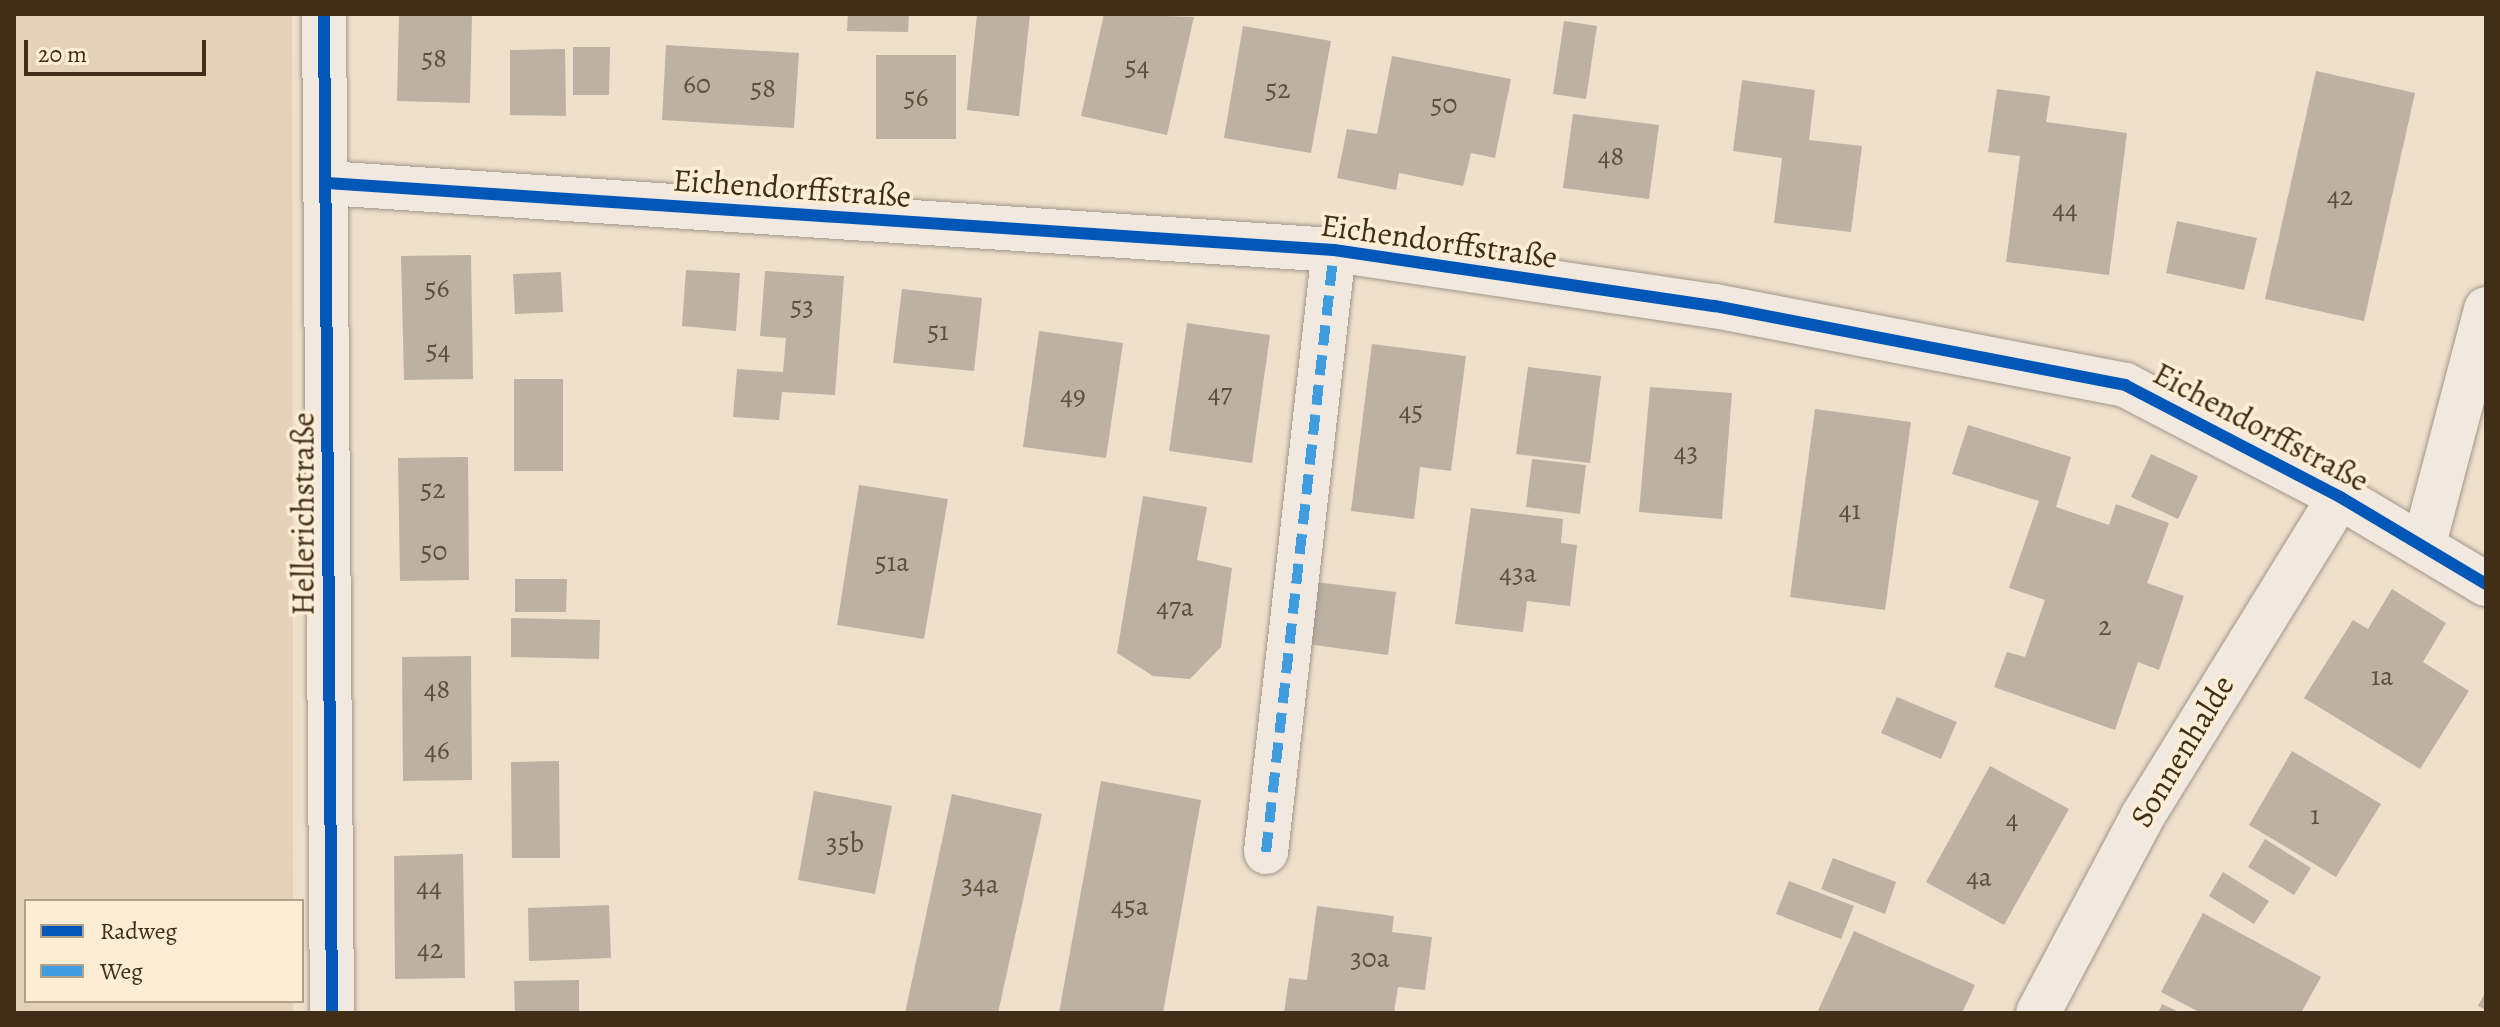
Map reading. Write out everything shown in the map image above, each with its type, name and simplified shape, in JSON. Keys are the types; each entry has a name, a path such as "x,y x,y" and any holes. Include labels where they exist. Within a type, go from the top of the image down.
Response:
{"street":[{"name":"Hellerichstraße","path":"324,14 332,1013"},
{"name":"Eichendorffstraße","path":"327,183 1334,250 1715,306 2125,385 2340,497 2424,544 2486,584"},
{"name":"Eichendorffstraße","path":"1266,852 1334,250"},
{"path":"2424,544 2486,309"},
{"name":"Sonnenhalde","path":"2038,1013 2142,817 2340,497"}],"shaded area":[{"path":"14,14 292,14 293,899 24,899 24,1003 293,1003 293,1013 14,1013"}],"building":[{"path":"399,14 472,14 470,103 397,101"},
{"path":"848,14 909,14 908,32 847,31"},
{"path":"977,14 1030,14 1019,116 967,110"},
{"path":"1104,14 1194,17 1167,135 1081,116"},
{"path":"1564,21 1597,26 1586,99 1553,94"},
{"path":"1243,26 1331,41 1311,153 1224,138"},
{"path":"666,45 799,53 794,128 662,120"},
{"path":"573,47 610,47 609,95 573,95"},
{"path":"565,49 566,116 510,115 510,50"},
{"path":"876,55 956,55 956,139 876,139"},
{"path":"1392,56 1511,79 1495,158 1471,153 1463,186 1399,173 1396,190 1337,178 1347,129 1377,134"},
{"path":"2316,71 2415,93 2364,321 2265,299"},
{"path":"1742,80 1815,90 1809,140 1862,146 1851,232 1774,223 1782,158 1733,151"},
{"path":"1997,89 2050,96 2046,122 2127,133 2109,275 2006,262 2020,156 1988,152"},
{"path":"1573,114 1659,125 1649,199 1563,188"},
{"path":"2177,221 2257,238 2244,290 2166,273"},
{"path":"471,255 473,379 404,380 401,256"},
{"path":"686,270 740,273 736,331 682,326"},
{"path":"765,271 844,276 835,395 782,392 779,420 733,417 737,369 783,372 786,338 760,336"},
{"path":"561,272 563,312 515,314 513,274"},
{"path":"902,289 982,298 974,371 893,363"},
{"path":"1187,323 1270,335 1252,463 1169,451"},
{"path":"1039,331 1123,343 1106,458 1023,447"},
{"path":"1372,344 1466,356 1451,471 1420,467 1414,519 1351,511"},
{"path":"1528,367 1601,376 1590,463 1516,454"},
{"path":"514,379 563,379 563,471 514,471"},
{"path":"1650,387 1732,393 1722,519 1639,512"},
{"path":"1815,409 1911,422 1885,610 1790,597"},
{"path":"1968,425 2071,457 2056,507 2109,525 2116,504 2169,523 2147,583 2184,596 2159,670 2138,662 2115,730 1994,687 2007,652 2025,657 2045,600 2009,588 2039,501 1952,474"},
{"path":"2151,454 2198,476 2178,519 2131,497"},
{"path":"468,457 469,580 400,581 398,458"},
{"path":"1532,459 1586,465 1580,514 1526,507"},
{"path":"859,485 948,499 924,639 837,625"},
{"path":"1143,496 1207,507 1197,560 1232,568 1221,647 1190,679 1153,676 1117,653"},
{"path":"1471,508 1563,519 1561,543 1577,545 1570,606 1527,601 1523,632 1455,624"},
{"path":"515,579 567,579 566,612 515,612"},
{"path":"1316,582 1396,592 1388,655 1307,644"},
{"path":"2392,589 2446,623 2423,662 2469,691 2420,769 2304,698 2353,620 2368,629"},
{"path":"511,618 600,620 599,659 511,657"},
{"path":"471,656 472,780 403,781 402,657"},
{"path":"1897,697 1957,722 1941,759 1881,733"},
{"path":"2292,751 2381,804 2336,877 2249,825"},
{"path":"559,761 560,858 512,858 511,762"},
{"path":"1990,766 2069,809 2004,925 1926,882"},
{"path":"1101,781 1201,800 1163,1013 1059,1013"},
{"path":"814,791 892,806 875,894 798,880"},
{"path":"952,794 1042,814 998,1013 905,1013"},
{"path":"2265,839 2311,868 2294,895 2248,867"},
{"path":"463,854 465,978 395,979 394,856"},
{"path":"1833,858 1896,882 1885,914 1821,889"},
{"path":"2223,872 2269,901 2254,924 2209,896"},
{"path":"1789,881 1854,906 1841,939 1776,914"},
{"path":"609,905 611,958 529,961 528,908"},
{"path":"1317,906 1394,916 1392,932 1432,937 1425,990 1398,987 1394,1013 1284,1013 1289,978 1307,980"},
{"path":"2203,913 2321,977 2301,1013 2201,1013 2161,992"},
{"path":"1854,931 1975,985 1962,1013 1817,1013"},
{"path":"579,980 579,1013 515,1013 514,981"},
{"path":"2486,991 2486,1010 2478,1006"},
{"path":"2162,1004 2181,1013 2158,1013"}],"marked path":[{"path":"1266,852 1334,250"}],"cycle path":[{"path":"324,14 332,1013"},
{"path":"327,183 1334,250 1715,306 2125,385 2340,497 2486,584"}]}
